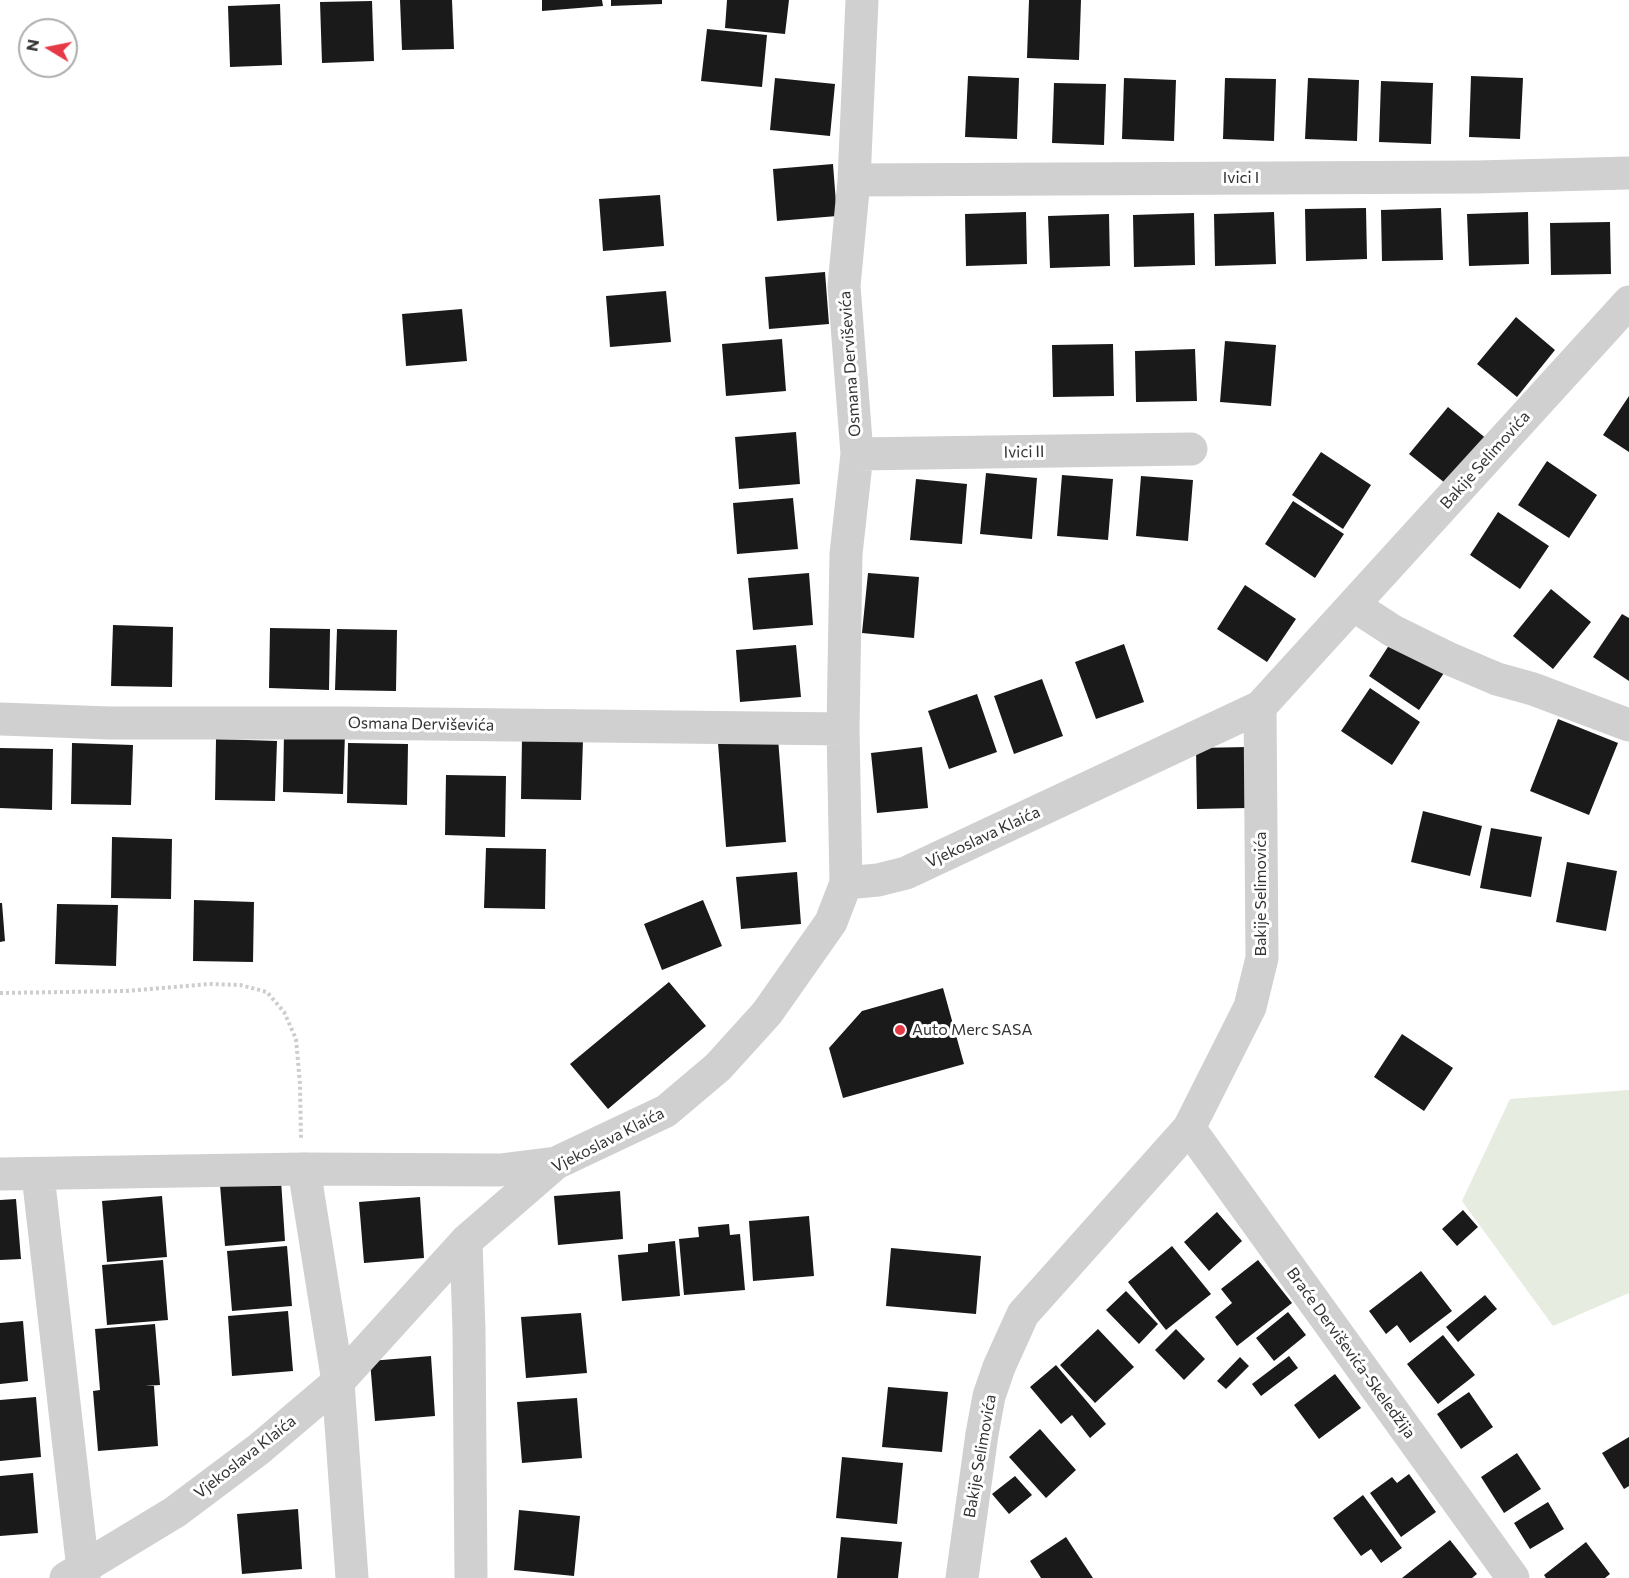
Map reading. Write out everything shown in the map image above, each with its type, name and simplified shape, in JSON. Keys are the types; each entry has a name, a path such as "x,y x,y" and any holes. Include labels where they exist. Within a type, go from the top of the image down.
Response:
{"street":[{"name":"Osmana Derviševića","path":"846,883 843,729 846,555 857,454 844,286 854,180 862,0"},
{"name":"Ivici I","path":"854,180 1476,177 1629,173"},
{"name":"Bakije Selimovića","path":"962,1578 989,1396 999,1367 1023,1314 1189,1128 1250,1007 1262,958 1260,706 1629,302"},
{"name":"Ivici II","path":"857,454 1191,449"},
{"path":"1353,604 1393,631 1450,659 1497,679 1533,689 1629,725"},
{"name":"Vjekoslava Klaića","path":"78,1574 175,1512 259,1449 338,1382 466,1241 556,1163 666,1111 718,1066 767,1013 780,995 831,922 846,883 878,880 906,873 1260,706"},
{"name":"Osmana Derviševića","path":"0,719 110,723 347,723 843,729"},
{"name":"Braće Derviševića-Skeledžija","path":"1189,1128 1513,1578"},
{"path":"0,1174 304,1169 500,1170 556,1163"},
{"path":"304,1169 338,1382 352,1578"},
{"path":"38,1174 78,1574"},
{"path":"466,1241 470,1330 471,1578"}],"path":[{"path":"0,993 126,991 209,984 240,985 267,992 284,1012 296,1039 304,1169"}],"shaded area":[{"path":"1629,1090 1629,1293 1553,1326 1462,1201 1510,1099"}],"building":[{"path":"400,0 452,0 454,49 402,50"},
{"path":"542,0 602,0 603,6 542,11"},
{"path":"611,0 662,0 662,4 611,6"},
{"path":"727,0 789,0 785,34 725,28"},
{"path":"1029,0 1081,0 1079,60 1027,58"},
{"path":"372,1 374,61 322,63 320,2"},
{"path":"280,4 282,65 230,67 228,6"},
{"path":"707,29 767,35 762,87 701,81"},
{"path":"968,76 1019,78 1017,139 965,137"},
{"path":"1471,76 1523,78 1520,139 1469,137"},
{"path":"775,78 835,84 830,136 770,130"},
{"path":"1124,78 1176,80 1174,141 1122,139"},
{"path":"1225,78 1276,79 1274,141 1223,139"},
{"path":"1308,78 1359,80 1357,141 1305,139"},
{"path":"1381,81 1433,83 1431,144 1379,142"},
{"path":"1054,83 1106,84 1104,145 1052,143"},
{"path":"833,164 837,216 777,221 773,169"},
{"path":"660,195 664,246 603,251 599,199"},
{"path":"1366,208 1367,259 1306,261 1305,209"},
{"path":"1441,208 1443,260 1382,261 1381,210"},
{"path":"1026,212 1027,264 966,266 965,214"},
{"path":"1274,212 1276,264 1215,266 1214,214"},
{"path":"1528,212 1529,264 1469,266 1467,214"},
{"path":"1194,213 1195,265 1134,267 1133,215"},
{"path":"1109,214 1110,266 1050,268 1048,216"},
{"path":"1610,222 1611,274 1551,275 1550,223"},
{"path":"825,272 829,324 769,329 765,277"},
{"path":"666,291 671,342 610,347 606,296"},
{"path":"462,309 467,361 406,366 402,314"},
{"path":"1516,317 1555,350 1517,397 1477,364"},
{"path":"782,339 786,391 726,396 722,344"},
{"path":"1225,341 1276,345 1271,406 1220,402"},
{"path":"1113,344 1114,396 1053,397 1052,345"},
{"path":"1195,349 1197,401 1136,402 1135,351"},
{"path":"1629,396 1629,452 1603,435"},
{"path":"1448,407 1488,440 1450,487 1409,454"},
{"path":"796,432 800,484 739,489 735,437"},
{"path":"1321,452 1371,485 1343,529 1292,495"},
{"path":"1547,461 1597,495 1569,538 1518,505"},
{"path":"986,473 1037,478 1032,539 980,534"},
{"path":"1062,475 1113,479 1108,540 1057,536"},
{"path":"1141,476 1193,480 1188,541 1136,536"},
{"path":"916,479 967,484 962,544 910,540"},
{"path":"793,498 798,549 737,554 733,503"},
{"path":"1293,501 1344,534 1315,578 1265,544"},
{"path":"1498,512 1549,546 1520,589 1470,555"},
{"path":"809,573 813,625 753,630 748,578"},
{"path":"868,573 919,577 914,638 862,633"},
{"path":"1245,585 1296,619 1267,662 1217,629"},
{"path":"1551,589 1591,622 1553,669 1513,636"},
{"path":"1622,614 1629,618 1629,681 1593,657"},
{"path":"113,625 173,627 172,687 111,686"},
{"path":"270,628 330,629 329,690 269,688"},
{"path":"337,629 397,630 396,691 335,690"},
{"path":"1397,633 1448,667 1419,710 1369,676"},
{"path":"1124,644 1144,702 1096,719 1075,662"},
{"path":"796,645 801,697 740,702 736,650"},
{"path":"1042,679 1063,736 1014,754 994,696"},
{"path":"1370,688 1420,722 1392,765 1341,731"},
{"path":"977,694 997,752 949,769 928,711"},
{"path":"1558,719 1618,743 1589,815 1530,791"},
{"path":"284,732 345,733 343,794 283,792"},
{"path":"522,738 583,740 581,800 521,799"},
{"path":"778,738 786,842 726,847 718,743"},
{"path":"216,739 277,741 275,801 215,800"},
{"path":"72,743 133,745 131,805 71,804"},
{"path":"348,743 408,744 407,805 347,803"},
{"path":"922,747 928,808 877,813 871,753"},
{"path":"1248,747 1248,808 1197,809 1196,748"},
{"path":"0,748 53,749 52,810 0,808"},
{"path":"446,775 506,776 505,837 445,835"},
{"path":"1423,811 1482,826 1470,876 1411,862"},
{"path":"1491,828 1542,837 1531,897 1480,888"},
{"path":"112,837 172,839 171,899 111,898"},
{"path":"486,848 546,849 545,909 484,908"},
{"path":"1567,862 1617,871 1606,931 1556,922"},
{"path":"797,872 801,924 741,929 736,877"},
{"path":"194,900 254,902 253,962 193,961"},
{"path":"703,900 722,946 662,970 644,924"},
{"path":"0,903 2,903 5,941 0,942"},
{"path":"57,904 118,905 116,966 55,964"},
{"path":"669,982 706,1026 608,1109 570,1064"},
{"name":"Auto Merc SASA","path":"943,988 964,1064 843,1098 829,1048 862,1011"},
{"path":"1402,1034 1453,1068 1424,1111 1374,1077"},
{"path":"281,1180 285,1241 225,1246 220,1185"},
{"path":"620,1191 623,1239 558,1245 554,1196"},
{"path":"162,1196 167,1257 107,1262 102,1201"},
{"path":"420,1197 424,1258 364,1263 359,1202"},
{"path":"16,1199 21,1259 0,1260 0,1200"},
{"path":"1463,1210 1478,1227 1457,1246 1442,1229"},
{"path":"1217,1212 1242,1241 1209,1271 1184,1242"},
{"path":"809,1216 814,1276 753,1281 749,1221"},
{"path":"729,1224 730,1235 740,1234 745,1290 684,1295 679,1239 699,1237 698,1227"},
{"path":"675,1241 680,1296 622,1301 618,1255 648,1252 648,1244"},
{"path":"287,1246 292,1306 232,1311 227,1251"},
{"path":"1172,1246 1211,1294 1166,1330 1128,1282"},
{"path":"891,1248 981,1256 976,1314 886,1306"},
{"path":"163,1260 168,1320 107,1325 102,1265"},
{"path":"1258,1260 1292,1303 1237,1346 1215,1317 1232,1303 1221,1289"},
{"path":"1421,1271 1452,1311 1410,1343 1397,1325 1386,1334 1369,1311"},
{"path":"1126,1291 1158,1324 1139,1344 1106,1310"},
{"path":"1485,1295 1497,1309 1458,1342 1446,1327"},
{"path":"288,1311 293,1371 232,1376 228,1316"},
{"path":"1288,1312 1306,1335 1274,1361 1256,1338"},
{"path":"581,1313 587,1373 526,1378 521,1317"},
{"path":"23,1321 28,1381 0,1384 0,1323"},
{"path":"155,1324 160,1385 145,1386 154,1386 158,1446 98,1451 93,1391 100,1390 95,1329"},
{"path":"1098,1329 1134,1367 1095,1403 1060,1365"},
{"path":"1176,1329 1205,1359 1184,1380 1155,1350"},
{"path":"1443,1335 1475,1375 1438,1404 1407,1364"},
{"path":"431,1356 435,1416 375,1421 370,1361"},
{"path":"1289,1356 1298,1368 1261,1396 1252,1384"},
{"path":"1240,1357 1249,1366 1226,1389 1217,1381"},
{"path":"1056,1365 1106,1424 1090,1438 1072,1415 1061,1424 1030,1387"},
{"path":"1335,1374 1361,1408 1319,1439 1294,1405"},
{"path":"888,1387 948,1392 942,1452 882,1447"},
{"path":"1469,1392 1493,1427 1461,1449 1437,1414"},
{"path":"36,1397 41,1457 0,1461 0,1400"},
{"path":"577,1398 582,1458 522,1463 517,1402"},
{"path":"1040,1429 1076,1470 1046,1498 1009,1457"},
{"path":"1629,1437 1629,1486 1624,1489 1602,1453"},
{"path":"1517,1453 1541,1489 1504,1513 1481,1477"},
{"path":"842,1457 903,1463 897,1524 836,1518"},
{"path":"33,1473 38,1533 0,1536 0,1476"},
{"path":"1409,1474 1436,1512 1401,1537 1370,1493 1392,1477 1397,1483"},
{"path":"1015,1476 1032,1495 1009,1514 992,1494"},
{"path":"1363,1495 1402,1548 1381,1563 1371,1549 1361,1556 1333,1518"},
{"path":"1548,1502 1564,1529 1530,1549 1514,1523"},
{"path":"298,1509 302,1569 242,1574 237,1514"},
{"path":"519,1510 580,1516 574,1576 514,1570"},
{"path":"841,1537 902,1542 898,1578 837,1578"},
{"path":"1066,1537 1093,1578 1041,1578 1030,1561"},
{"path":"1450,1540 1477,1574 1472,1578 1402,1578"},
{"path":"1586,1542 1610,1574 1605,1578 1546,1578 1544,1575"}],"place":[{"name":"Auto Merc SASA","path":"900,1030"}]}
